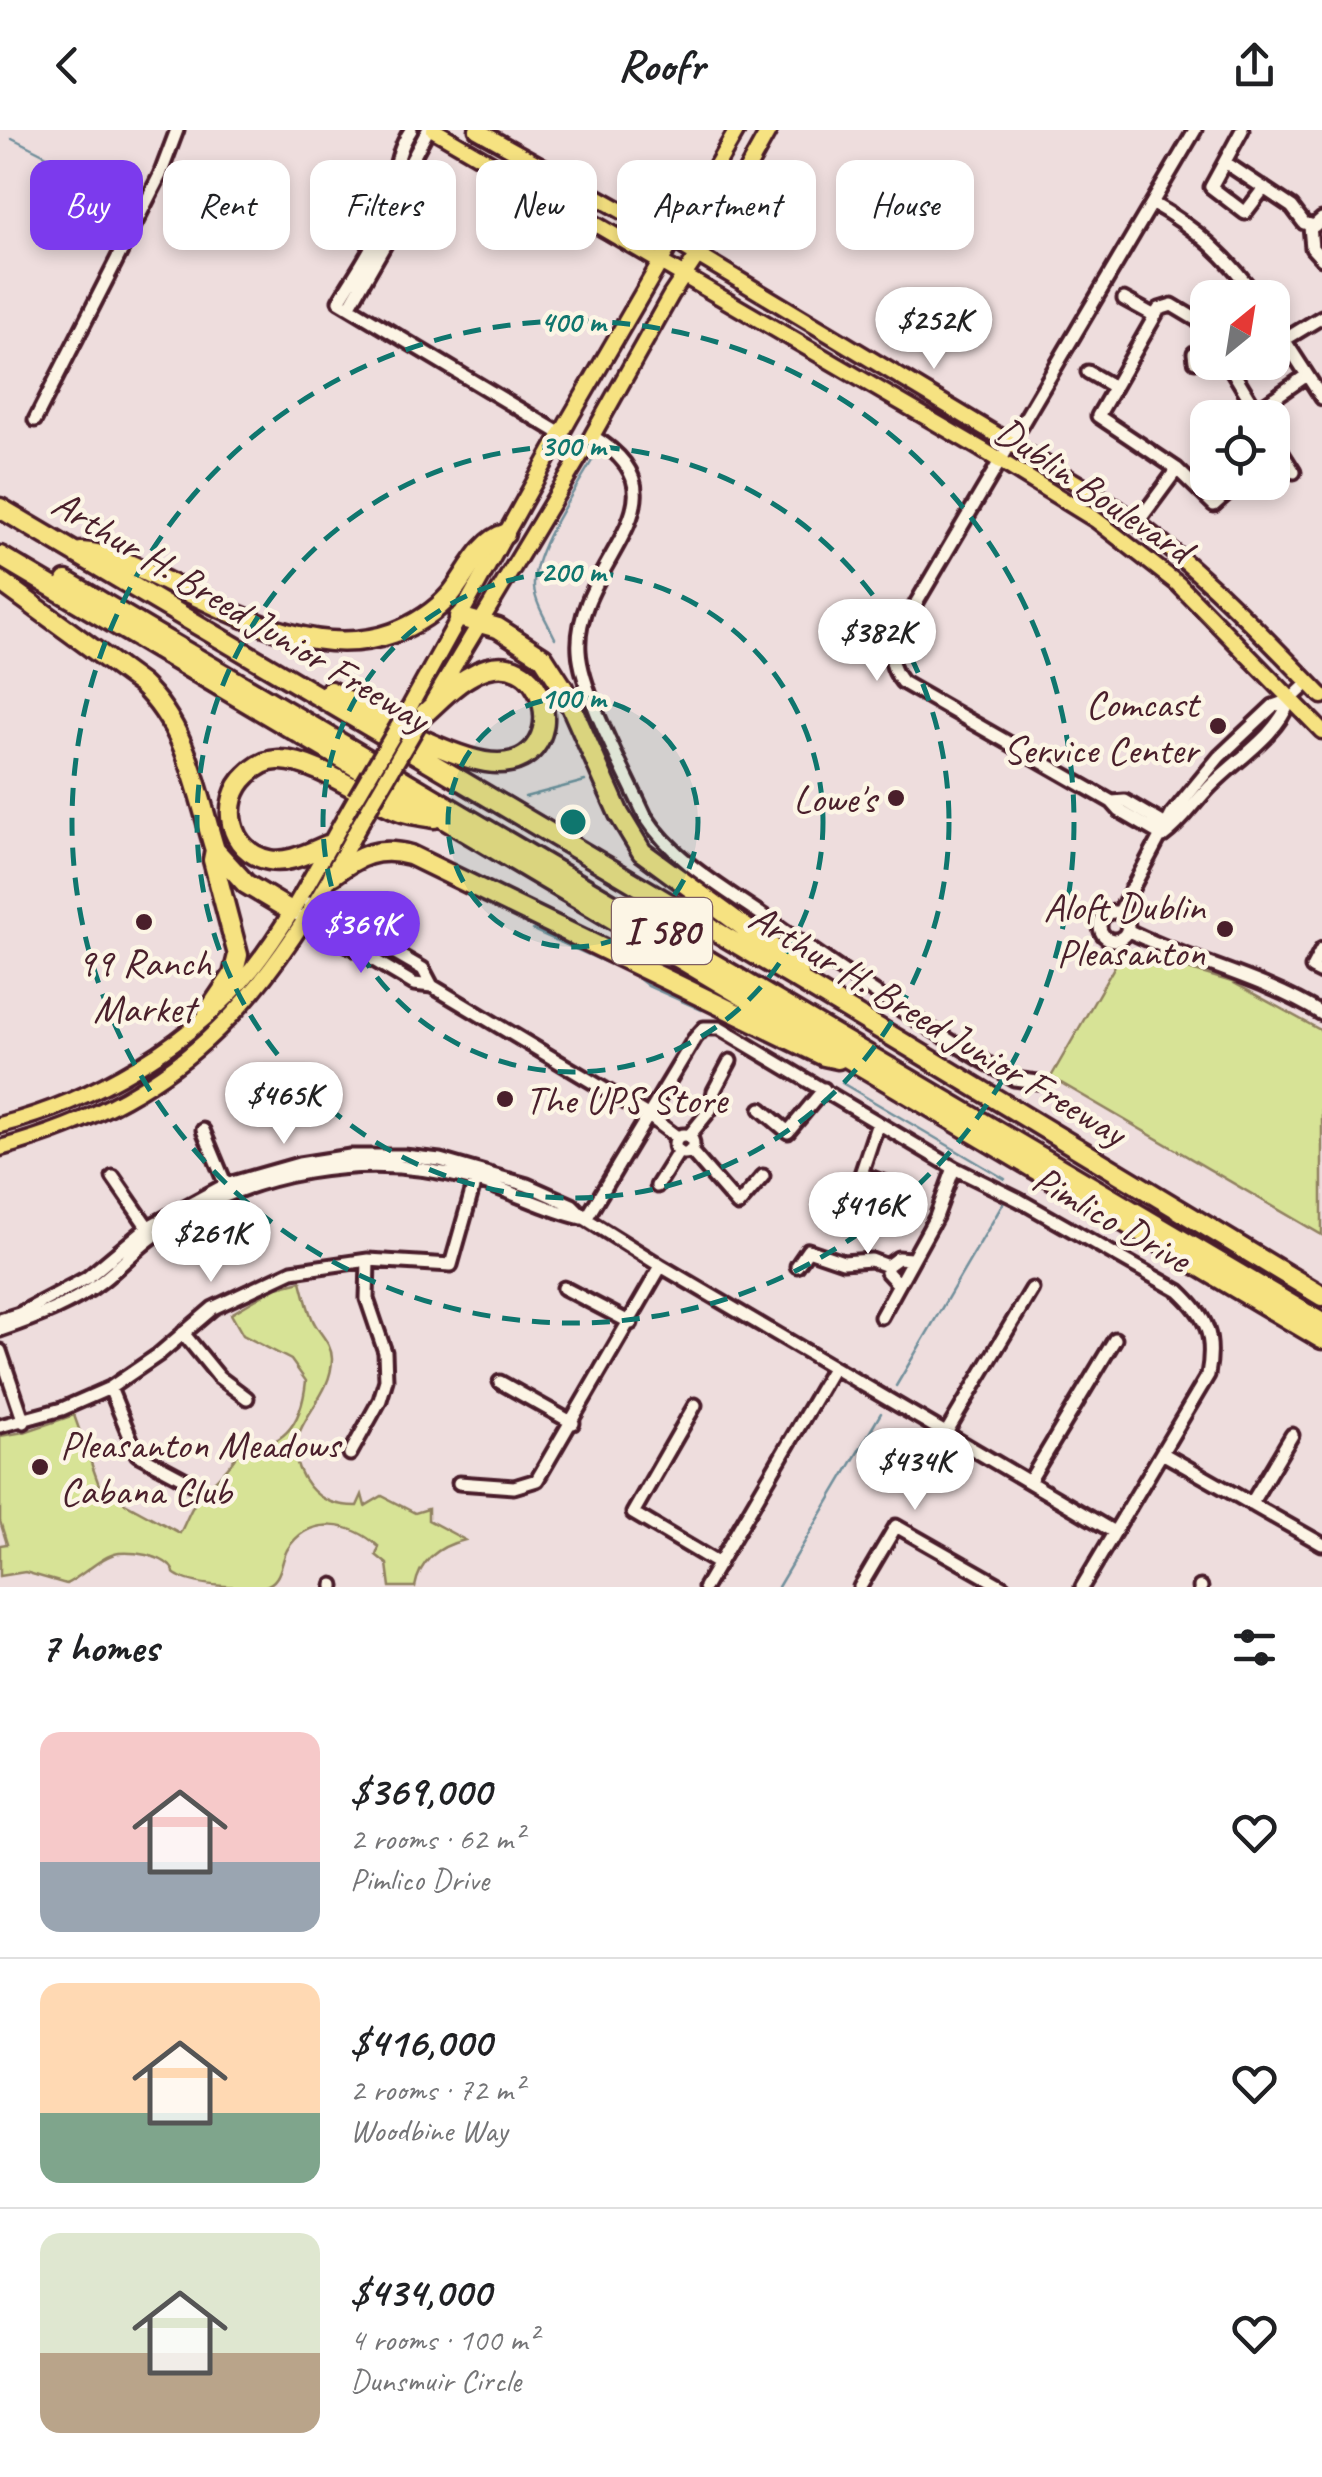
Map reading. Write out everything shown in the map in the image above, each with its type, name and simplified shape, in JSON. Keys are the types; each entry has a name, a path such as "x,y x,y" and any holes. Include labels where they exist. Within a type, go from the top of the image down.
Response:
{"highway":[{"name":"Arthur H. Breed Junior Freeway","path":"0,508 817,991 1322,1296"},
{"path":"76,551 105,554 294,635 338,642 390,634 421,618 449,596 492,538 505,534"},
{"name":"I 580","path":"0,543 1322,1323"},
{"name":"Arthur H. Breed Junior Freeway","path":"0,556 1322,1339"},
{"path":"0,581 122,668 157,698 183,741 215,850 246,884 303,909"},
{"path":"459,617 498,628 530,646 554,670 618,814 642,852 778,952 817,991"},
{"path":"287,678 312,681 393,724 485,762 508,762 526,754 542,733 546,712 537,688 526,676 500,667 472,674 416,711"},
{"path":"328,845 279,861 256,856 232,829 231,800 243,778 266,762 281,760 300,764 404,812 444,820"},
{"path":"208,1012 233,975 238,954 213,860 215,850"},
{"path":"333,874 370,852 392,850 410,855 824,1056 859,1064"}],"main road":[{"name":"Dublin Boulevard","path":"431,130 1096,520 1151,560 1204,608 1322,731"},
{"name":"Dublin Boulevard","path":"477,130 617,209"},
{"path":"720,160 737,130"},
{"path":"0,1148 75,1123 163,1076 217,1032 263,982 303,909 328,845 356,798 481,623 770,130"},
{"path":"0,1126 97,1090 153,1057 250,972 333,874 459,617 667,250"},
{"name":"Dublin Boulevard","path":"689,250 1138,522 1221,591 1322,696"}],"street":[{"path":"35,420 160,176 176,130"},
{"path":"344,304 377,238 386,213 394,163 412,130"},
{"path":"344,304 399,220 406,172 431,130"},
{"path":"1168,830 1120,811 1112,802 902,682 892,670 894,641 1195,130"},
{"path":"1242,130 1211,187 1245,212 1264,188"},
{"path":"1226,163 1292,208 1310,226 1312,248 1322,259"},
{"path":"1152,203 1210,241 1243,280"},
{"path":"1310,226 1322,219"},
{"path":"1124,298 1154,316"},
{"path":"344,304 560,434 574,466"},
{"path":"1190,316 1172,304 1158,309 1098,416 1190,482"},
{"path":"1290,336 1322,317"},
{"path":"1290,349 1322,398"},
{"path":"1088,372 1114,388"},
{"path":"1277,400 1307,376"},
{"path":"592,436 624,458 636,480 638,494 627,526 594,582 582,614 581,666 645,816 656,832 685,862 887,1003 1014,1080 1038,1082"},
{"path":"1290,467 1294,472"},
{"path":"1138,522 1177,469"},
{"path":"1128,930 1117,939 1108,938 1100,923 1104,916 1120,913 1168,830 1284,718 1290,700 1308,682"},
{"path":"303,909 414,984 432,986 649,1116 684,1144 738,1205 763,1176"},
{"path":"1120,913 1127,920 1128,930"},
{"path":"1128,930 1154,944 1258,981 1322,1014"},
{"path":"1317,970 1322,949"},
{"name":"Pimlico Drive","path":"649,1116 696,1038 704,1028 719,1028 954,1168 1101,1246 1194,1304 1206,1324 1213,1350 1208,1375 1082,1587"},
{"path":"658,1186 710,1110 714,1091 730,1061"},
{"path":"760,1109 788,1132 824,1089"},
{"path":"586,1218 649,1116"},
{"path":"878,1123 861,1174 898,1188"},
{"path":"202,1130 227,1190"},
{"path":"0,1320 87,1278 151,1232 227,1190 299,1164 350,1156 440,1160 477,1175 527,1185 572,1205 662,1266 1114,1532"},
{"path":"880,1318 936,1217 954,1168"},
{"path":"0,1426 24,1422 110,1388 158,1355 213,1308 292,1272 368,1260 451,1265 477,1175"},
{"path":"113,1176 151,1232"},
{"path":"0,1330 30,1320 87,1291 151,1232"},
{"path":"797,1266 808,1250 843,1262 871,1260 887,1266"},
{"path":"898,1284 886,1272 887,1266 898,1258 910,1260"},
{"path":"350,1454 380,1400 386,1380 385,1352 367,1299 368,1260"},
{"path":"459,1483 514,1488 537,1480 662,1266"},
{"path":"564,1288 631,1324"},
{"path":"946,1433 1032,1290"},
{"path":"183,1333 219,1377 247,1398"},
{"path":"1029,1482 1115,1339"},
{"path":"0,1351 24,1422"},
{"path":"705,1587 833,1368"},
{"path":"500,1382 573,1423"},
{"path":"110,1388 137,1454 199,1487"},
{"path":"695,1405 633,1513 719,1564"},
{"path":"1251,1504 1292,1435"},
{"path":"1162,1453 1322,1544"},
{"path":"860,1587 896,1526 1004,1587"}],"green space":[{"path":"1124,950 1232,982 1322,1031 1322,1235 1051,1077"},
{"path":"301,1281 312,1318 330,1347 332,1359 323,1392 305,1421 295,1451 298,1468 309,1486 319,1496 337,1504 357,1506 362,1495 365,1506 382,1496 415,1513 428,1509 428,1520 465,1540 432,1556 421,1569 415,1587 390,1587 387,1564 376,1555 379,1547 356,1532 331,1526 307,1531 296,1539 287,1550 277,1577 263,1587 198,1583 175,1574 160,1559 132,1553 106,1558 66,1584 25,1572 0,1576 0,1545 7,1544 0,1521 0,1436 74,1415 99,1485 180,1533 195,1503 237,1455 278,1439 300,1411 306,1381 291,1360 243,1335 231,1314 277,1287"}],"waterway":[{"path":"12,138 55,160"},
{"path":"555,638 537,600 535,572 556,522 593,459"},
{"path":"525,797 585,781"},
{"path":"533,930 702,1010"},
{"path":"842,1083 1005,1179"},
{"path":"896,1386 1004,1202"},
{"path":"778,1587 881,1413"}],"place":[{"name":"Comcast Service Center","path":"1218,726"},
{"name":"Lowe's","path":"896,798"},
{"name":"99 Ranch Market","path":"144,922"},
{"name":"Aloft Dublin Pleasanton","path":"1225,929"},
{"name":"The UPS Store","path":"505,1099"},
{"name":"Pleasanton Meadows Cabana Club","path":"40,1467"}]}
